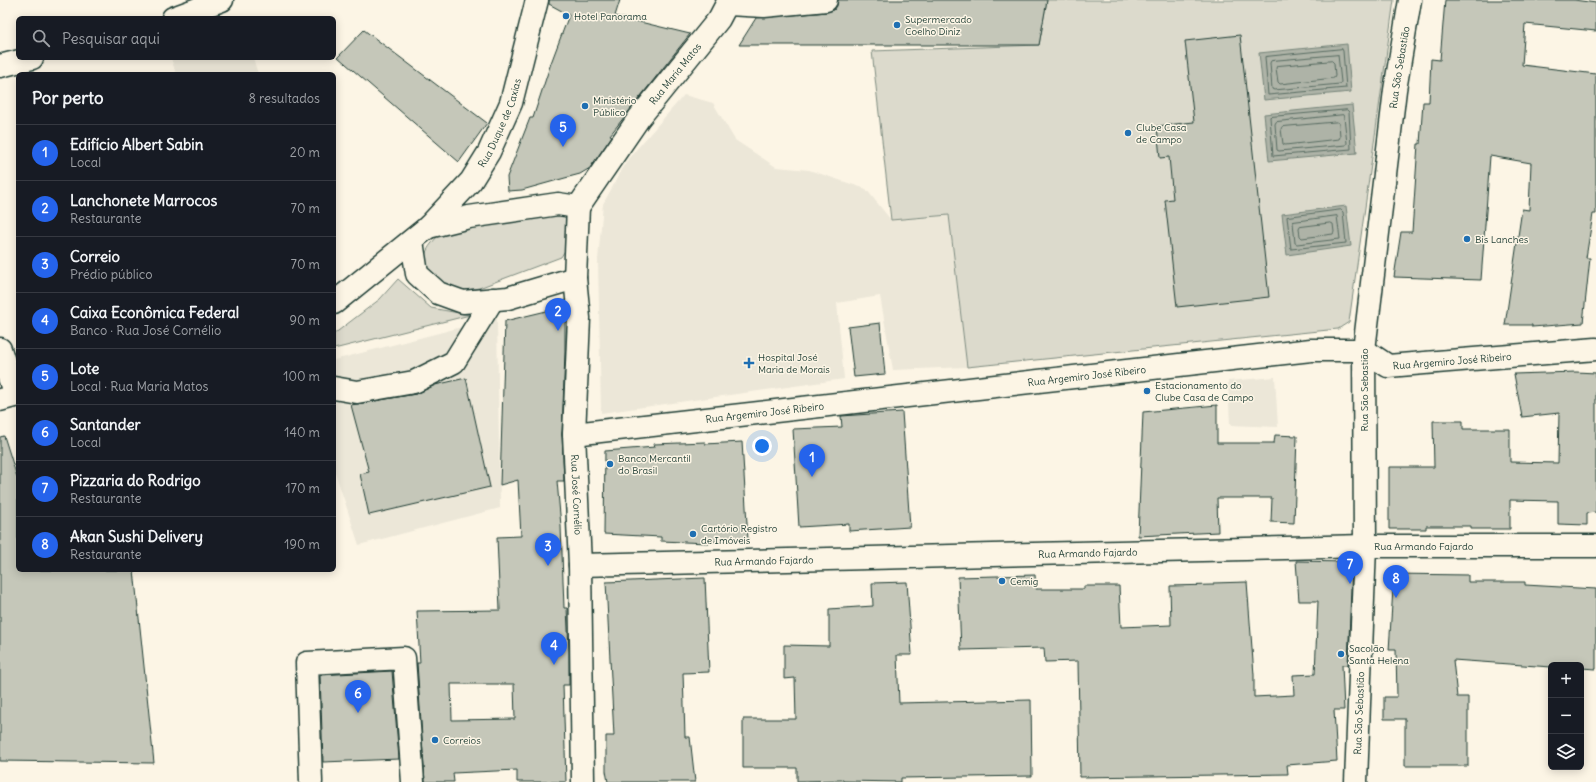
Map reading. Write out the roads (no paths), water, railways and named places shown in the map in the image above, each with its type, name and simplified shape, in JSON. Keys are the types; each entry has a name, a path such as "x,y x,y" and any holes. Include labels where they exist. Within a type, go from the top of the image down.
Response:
{"street":[{"path":"179,16 222,0"},
{"name":"Rua Duque de Caxias","path":"336,301 420,234 471,181 489,152 511,103 537,0"},
{"path":"729,2 764,6 826,0"},
{"name":"Rua São Sebastião","path":"1356,782 1365,546 1364,350 1395,90 1410,0"},
{"name":"Rua Maria Matos","path":"578,207 639,118 719,19 729,2"},
{"path":"0,66 24,60"},
{"path":"575,278 508,298 463,302 438,293 417,274 420,234 469,217 558,204 578,207"},
{"name":"Rua José Cornélio","path":"578,207 575,278 578,318 574,434 580,565 583,782"},
{"path":"336,388 357,392 414,382 454,362 493,299"},
{"name":"Rua Argemiro José Ribeiro","path":"574,434 1311,350 1364,350 1388,366 1596,348"},
{"path":"0,349 11,397"},
{"name":"Rua Armando Fajardo","path":"580,565 1365,546 1596,546"},
{"path":"311,782 307,663 404,658 413,782"}],"water":[{"path":"1347,44 1351,92 1264,100 1259,53"},
{"path":"1352,105 1357,153 1269,161 1264,114"},
{"path":"1346,206 1351,246 1287,255 1282,214"}],"place":[{"name":"Hotel Panorama","path":"566,16"},
{"name":"Supermercado Coelho Diniz","path":"897,25"},
{"name":"Ministério Público","path":"585,106"},
{"name":"Clube Casa de Campo","path":"1128,133"},
{"name":"Lote","path":"563,147"},
{"name":"Bis Lanches","path":"1467,239"},
{"name":"Lanchonete Marrocos","path":"558,331"},
{"name":"Hospital José Maria de Morais","path":"749,363"},
{"name":"Estacionamento do Clube Casa de Campo","path":"1147,391"},
{"name":"Banco Mercantil do Brasil","path":"610,464"},
{"name":"Edifício Albert Sabin","path":"812,477"},
{"name":"Cartório Registro de Imóveis","path":"693,534"},
{"name":"Correio","path":"548,566"},
{"name":"Cemig","path":"1002,581"},
{"name":"Pizzaria do Rodrigo","path":"1350,584"},
{"name":"Akan Sushi Delivery","path":"1396,598"},
{"name":"Sacolão Santa Helena","path":"1341,654"},
{"name":"Caixa Econômica Federal","path":"554,665"},
{"name":"Santander","path":"358,713"},
{"name":"Correios","path":"435,740"}]}
